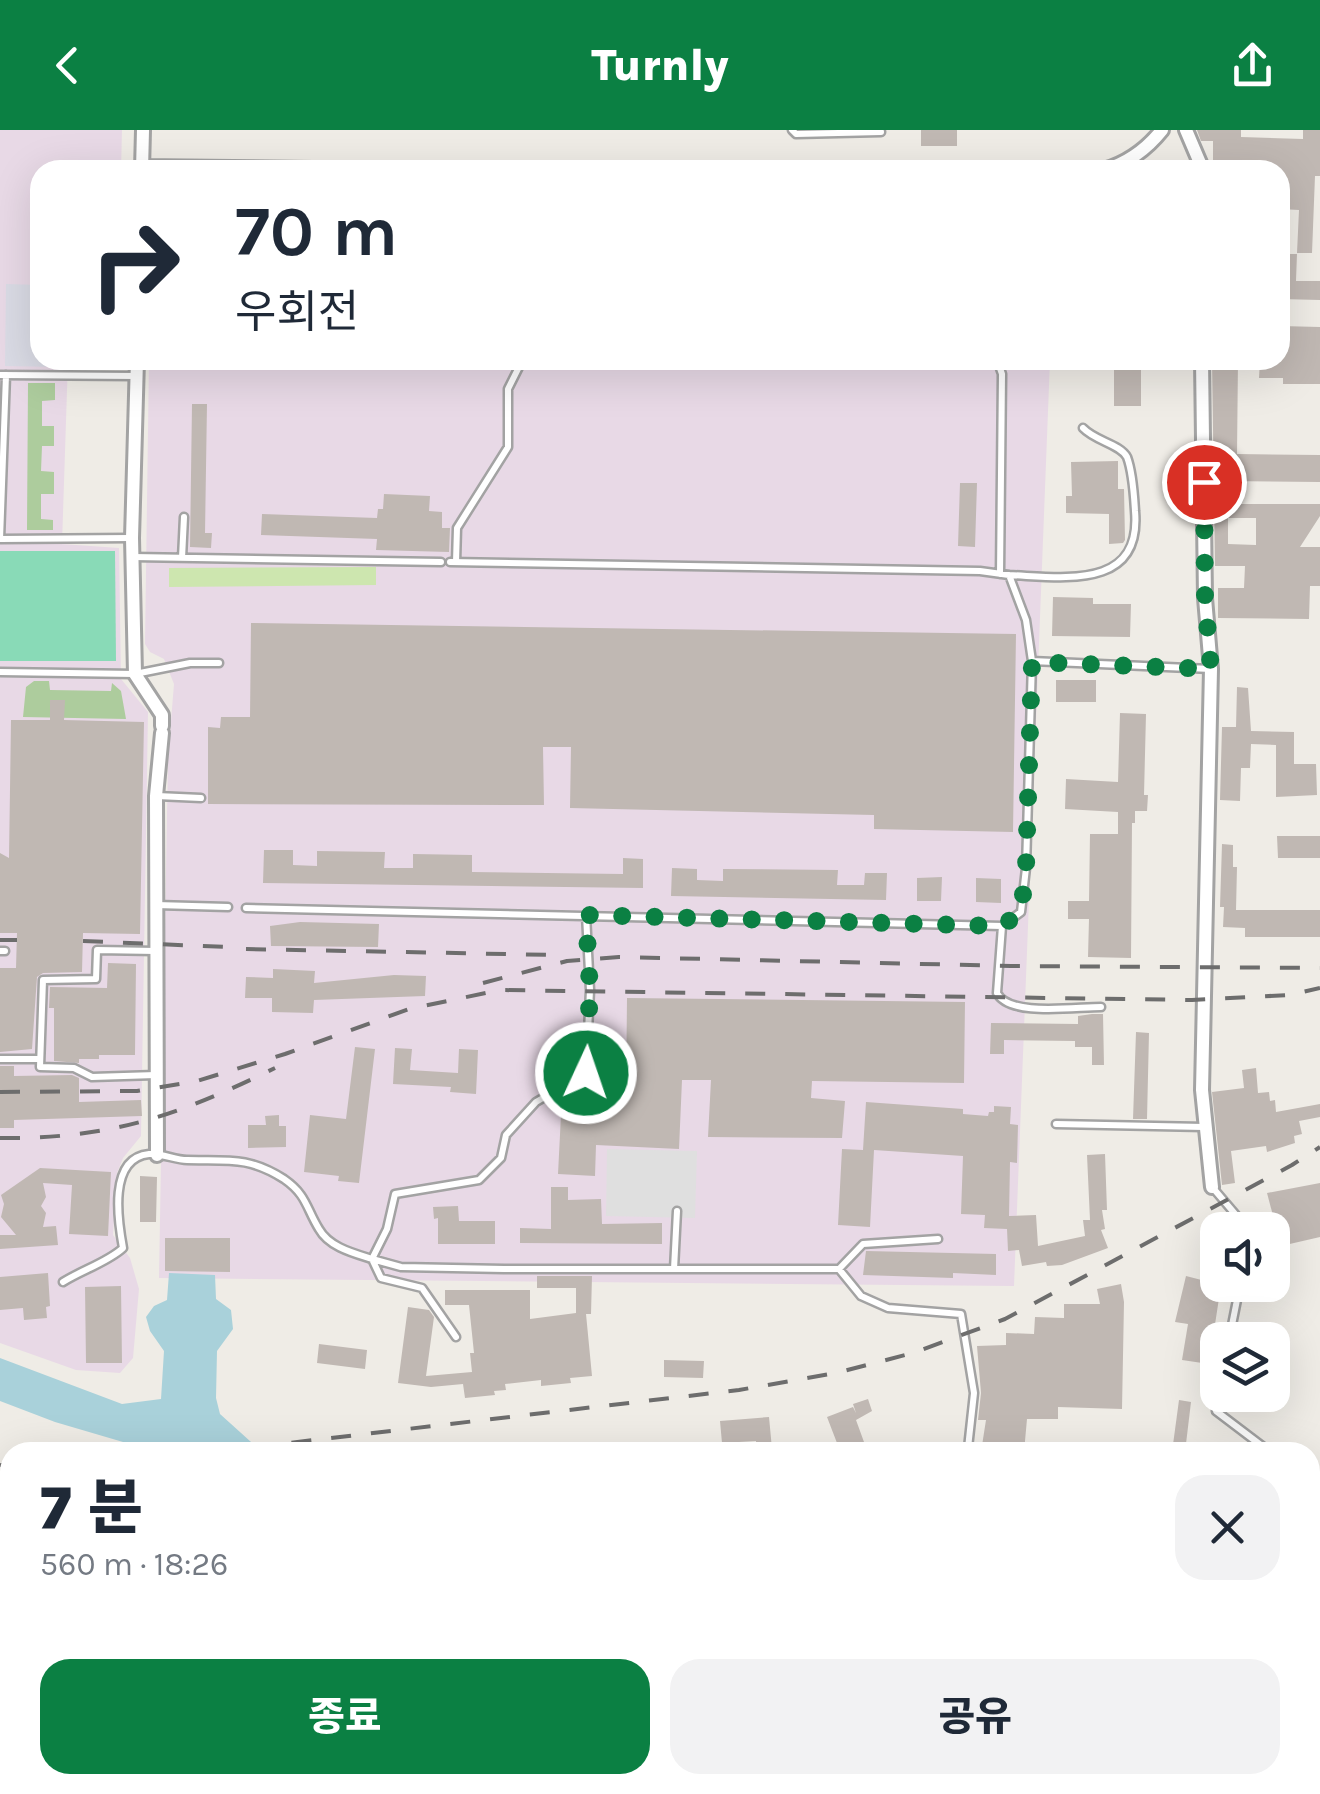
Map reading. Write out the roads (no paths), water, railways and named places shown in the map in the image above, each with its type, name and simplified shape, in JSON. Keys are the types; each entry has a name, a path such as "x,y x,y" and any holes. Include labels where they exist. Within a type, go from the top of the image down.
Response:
{"street":[{"path":"142,160 143,130"},
{"path":"1128,160 1148,148 1162,130"},
{"path":"1186,130 1199,160"},
{"path":"137,370 132,538 135,674 162,715 156,796 157,1155"},
{"path":"1202,370 1205,598 1211,669 1204,1128 1212,1187"}],"lane":[{"path":"792,130 796,134 881,132"},
{"path":"449,562 457,528 508,447 508,390 517,370"},
{"path":"246,908 1002,926 1021,912 1026,868 1032,662 1026,620 1004,575 1000,370"},
{"path":"132,538 0,538 3,375 137,376"},
{"path":"133,558 940,570 1079,577 1108,570 1127,556 1136,518 1126,457 1120,449 1093,438 1083,428"},
{"path":"182,558 184,517"},
{"path":"1032,662 1211,669"},
{"path":"0,672 135,674 190,663 218,664"},
{"path":"156,796 201,798"},
{"path":"155,905 228,908"},
{"path":"372,1259 388,1229 395,1194 479,1180 502,1158 506,1135 536,1102 586,1073 590,990 586,915"},
{"path":"1002,926 999,999 1012,1008 1100,1007"},
{"path":"156,952 97,950 96,979 43,980 40,1067 74,1068 92,1077 157,1076"},
{"path":"0,1059 40,1059"},
{"path":"1056,1124 1204,1128"},
{"path":"63,1282 92,1264 112,1258 123,1248 119,1186 130,1162 145,1154 184,1160 220,1158 254,1162 288,1182 306,1199 320,1232 342,1250 401,1267 839,1269 864,1244 938,1239"},
{"path":"1212,1187 1233,1212"},
{"path":"674,1269 678,1211"},
{"path":"372,1259 381,1278 422,1288 456,1337"},
{"path":"839,1269 861,1296 888,1308 961,1314 974,1393 969,1442"},
{"path":"1217,1412 1257,1442"}],"water":[{"path":"169,1273 215,1275 216,1299 231,1310 233,1329 217,1351 216,1398 220,1414 251,1442 123,1442 0,1401 0,1358 122,1404 161,1399 164,1351 150,1331 146,1317 154,1306 167,1300"}],"railway":[{"path":"0,940 17,940"},
{"path":"83,941 227,947"},
{"path":"246,949 556,955"},
{"path":"483,983 567,961 619,957 1320,968"},
{"path":"0,1092 137,1091 197,1081 409,1009 500,990 1192,1000 1289,995 1320,988"},
{"path":"0,1138 76,1134 142,1121 174,1112 275,1068"},
{"path":"297,1442 739,1390 836,1373 913,1353 1005,1319 1320,1147"}]}
